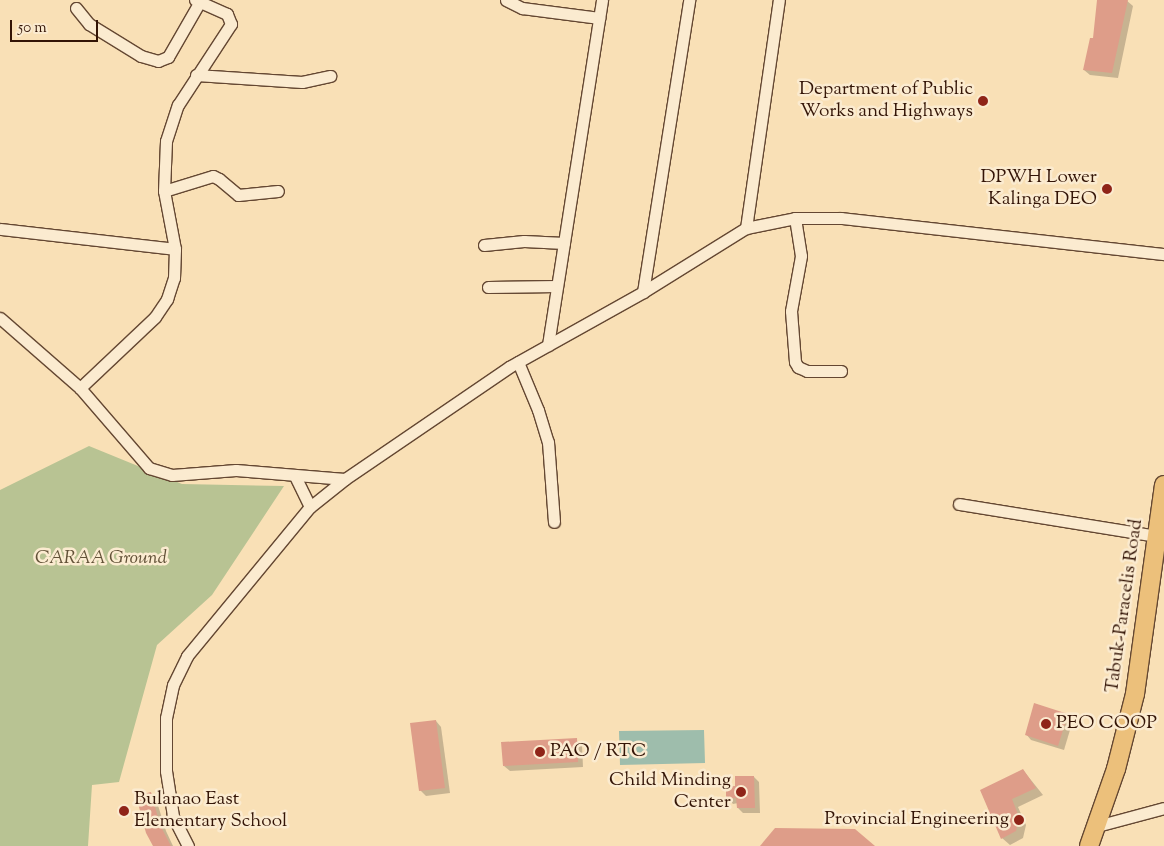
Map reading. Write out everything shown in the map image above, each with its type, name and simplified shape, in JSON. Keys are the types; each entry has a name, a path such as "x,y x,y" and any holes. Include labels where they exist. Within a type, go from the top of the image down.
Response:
{"main road":[{"name":"Tabuk-Paracelis Road","path":"1089,846 1116,769 1135,694 1158,573 1157,536 1164,485"}],"street":[{"path":"506,0 522,8 599,18"},
{"path":"548,344 602,0"},
{"path":"643,292 689,0"},
{"path":"746,228 779,0"},
{"path":"76,8 89,24 140,56 158,61 168,56 197,1 227,14 231,24 196,75 178,104 170,122 166,141 164,191 175,249 174,278 167,299 155,317 80,388"},
{"path":"196,75 302,82 330,76"},
{"path":"164,191 213,176 238,195 278,191"},
{"path":"795,218 801,256 791,311 795,362 798,367 808,371 841,371"},
{"path":"188,846 173,816 166,771 166,718 173,685 186,656 310,507 344,479 518,362 643,292 746,228 795,218 841,218 1164,254"},
{"path":"0,229 175,249"},
{"path":"484,244 524,241 564,243"},
{"path":"488,287 557,286"},
{"path":"0,318 80,388 149,468 172,475 236,470 344,479"},
{"path":"518,362 538,410 548,442 549,485 554,522"},
{"path":"295,476 310,507"},
{"path":"959,504 1157,536"},
{"path":"1097,826 1164,808"}],"green space":[{"name":"CARAA Ground","path":"89,446 182,484 284,486 212,595 157,645 119,782 92,785 88,846 0,846 0,490"}],"shaded area":[{"path":"704,730 705,763 620,765 619,731"}],"building":[{"path":"1097,0 1128,0 1112,73 1083,70 1090,38 1093,38"},
{"name":"PEO COOP","path":"1034,703 1068,714 1058,746 1025,735"},
{"path":"436,720 445,788 419,791 410,723"},
{"name":"PAO / RTC","path":"577,738 578,762 503,766 501,742"},
{"path":"1023,769 1036,788 1012,799 1019,817 1016,831 1001,839 980,790"},
{"name":"Child Minding Center","path":"735,776 754,776 755,808 737,808 736,798 726,799 726,787 735,786"},
{"path":"151,792 160,825 171,846 153,846 146,833 136,796"},
{"path":"775,828 855,829 875,846 760,846"}],"place":[{"name":"Department of Public Works and Highways","path":"983,101"},
{"name":"DPWH Lower Kalinga DEO","path":"1107,189"},
{"name":"PEO COOP","path":"1046,724"},
{"name":"PAO / RTC","path":"540,752"},
{"name":"Child Minding Center","path":"741,792"},
{"name":"Bulanao East Elementary School","path":"124,811"},
{"name":"Provincial Engineering","path":"1019,820"}]}
